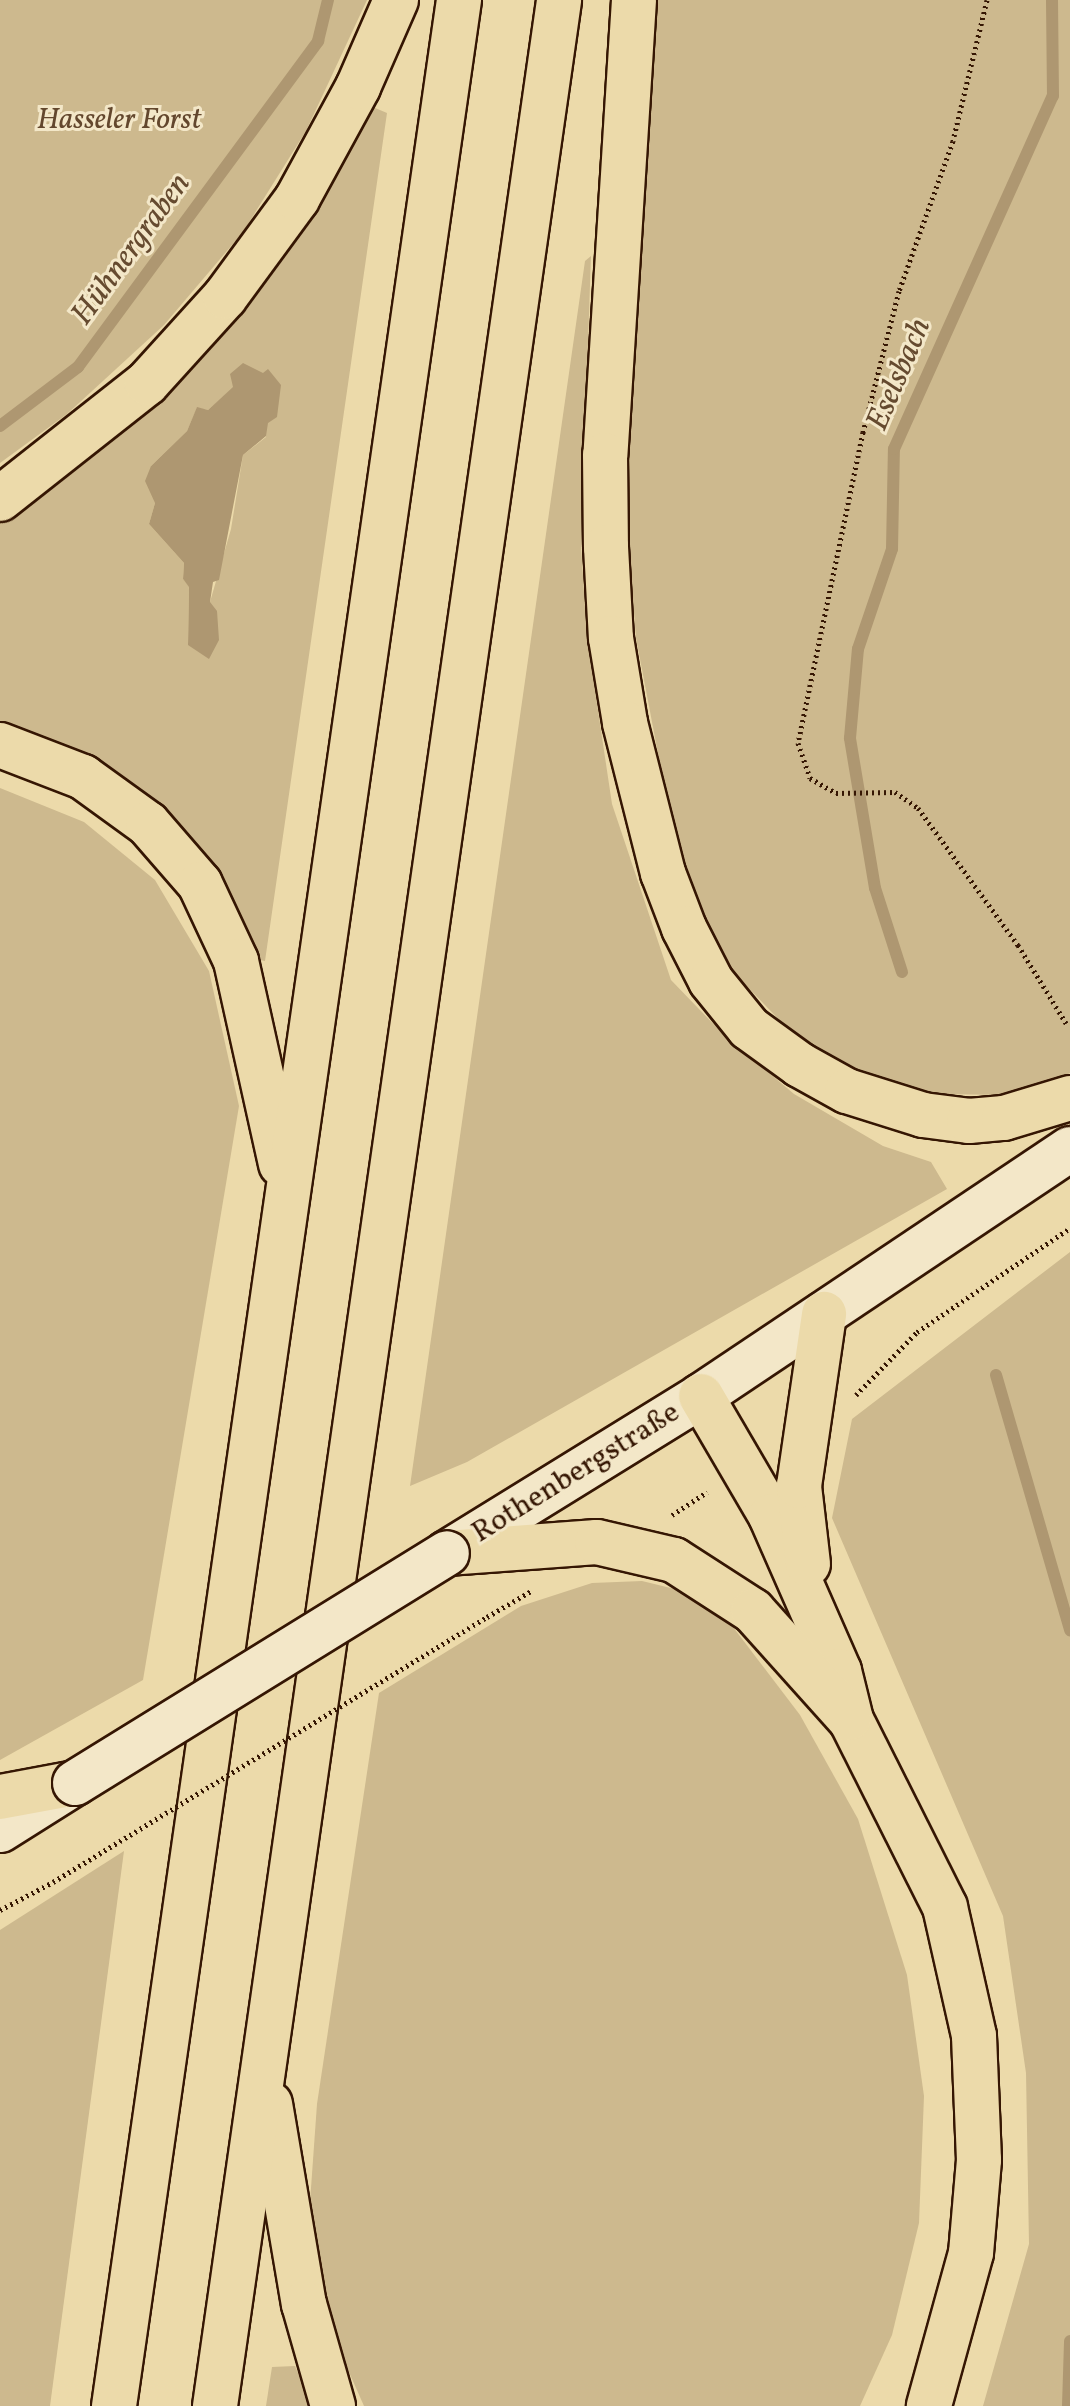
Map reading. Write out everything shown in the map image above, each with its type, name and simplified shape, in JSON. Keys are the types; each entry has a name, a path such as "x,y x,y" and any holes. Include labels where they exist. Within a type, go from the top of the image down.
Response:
{"highway":[{"path":"0,499 147,383 225,297 297,199 358,87 396,0"},
{"path":"114,2406 459,0"},
{"path":"215,2406 559,0"},
{"path":"634,0 605,455 606,547 611,638 625,723 663,873 684,928 711,981 749,1028 800,1065 847,1091 923,1115 969,1121 1004,1118 1070,1098"},
{"path":"0,745 83,777 148,824 200,884 236,961 287,1190"},
{"path":"819,1625 801,1526 799,1486 824,1314"},
{"path":"701,1396 747,1468 839,1671 851,1720 945,1907 974,2036 979,2160 971,2253 951,2337 929,2406"},
{"path":"447,1553 597,1542 674,1560 753,1611 813,1684 851,1720"},
{"path":"0,1797 75,1783"},
{"path":"263,2062 304,2304 333,2406"},
{"path":"904,2406 951,2337"}],"main road":[{"name":"Rothenbergstraße","path":"0,1830 701,1396 1070,1149"}],"path":[{"path":"987,0 953,141 899,291 863,432 798,743 810,778 836,793 895,792 918,808 1066,1023"},
{"path":"0,1910 53,1882 487,1617"}],"green space":[{"name":"Hasseler Forst","path":"0,0 367,0 306,131 243,232 164,325 67,414 0,463"},
{"path":"650,0 1070,0 1070,1073 1053,1082 1005,1095 937,1094 874,1078 790,1031 734,973 699,909 669,811 636,638 628,537 626,454"},
{"path":"368,105 387,113 265,961 249,958 221,896 0,736 0,516","holes":["263,373 266,437 243,455 231,529 210,602 188,644 189,586 183,579 184,563 149,524 155,503 151,466 187,431 197,408 208,410 234,387"]},
{"path":"591,256 581,546 587,637 612,804 671,980 725,1036 794,1094 883,1146 931,1162 947,1189 467,1462 410,1486 585,261"},
{"path":"0,788 84,822 155,880 209,971 239,1106 143,1680 0,1760"},
{"path":"1070,1252 1070,2406 983,2406 1029,2244 1026,2073 1003,1916 832,1518 852,1419"},
{"path":"642,1581 683,1591 733,1627 800,1715 858,1819 907,1975 924,2096 919,2223 892,2335 860,2406 364,2406 321,2309 310,2202 317,2104 379,1693 521,1606 592,1583"},
{"path":"124,1851 50,2406 0,2406 0,1930"},
{"path":"295,2366 312,2406 266,2406 272,2367"}],"shaded area":[{"path":"243,363 263,373 268,369 281,385 277,417 268,423 266,436 243,455 219,580 213,582 210,602 217,611 219,640 209,659 188,645 189,587 183,579 184,563 149,524 155,503 145,481 151,466 187,431 197,407 208,410 233,387 230,374"}],"waterway":[{"name":"Hühnergraben","path":"0,426 78,367 318,41 328,0"},
{"name":"Eselsbach","path":"902,972 875,888 850,738 858,649 892,549 894,449 1053,96 1052,0"},
{"name":"Eselsbach","path":"996,1375 1070,1630"},
{"name":"Eselsbach","path":"1068,2406 1070,2341"}]}
